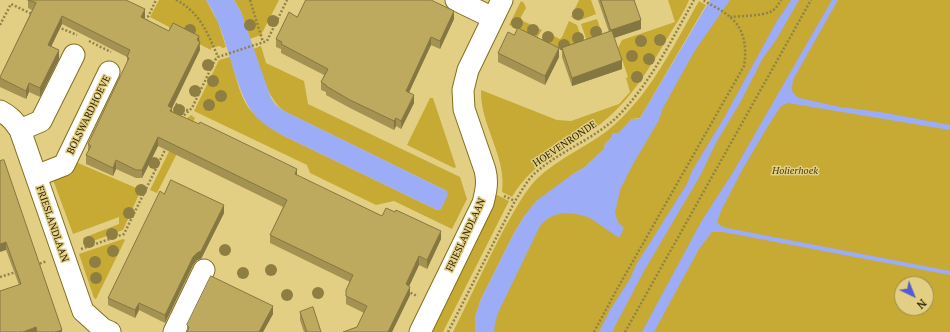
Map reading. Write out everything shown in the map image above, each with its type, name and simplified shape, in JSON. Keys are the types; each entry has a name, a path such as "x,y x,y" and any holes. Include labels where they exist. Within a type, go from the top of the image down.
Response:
{"street":[{"path":"456,0 498,9"},
{"name":"FRIESLANDLAAN","path":"420,332 483,203 487,188 485,170 464,110 463,90 468,70 498,9"},
{"path":"20,130 41,121 74,55"},
{"name":"BOLSWARDHOEVE","path":"36,176 64,165 108,72"},
{"name":"FRIESLANDLAAN","path":"0,111 7,114 14,120 20,130 83,311 103,329 110,332"},
{"path":"174,332 204,270"}],"path":[{"path":"0,25 12,0"},
{"path":"144,26 156,0"},
{"path":"176,0 188,7 200,20 206,29 218,57"},
{"path":"250,0 263,42"},
{"path":"180,119 192,108 215,60 225,54 267,40 287,0"},
{"name":"HOEVENRONDE","path":"448,332 524,186 535,174 549,163 601,130 619,115 651,74 694,0"},
{"path":"729,16 765,14 771,12 778,6 781,0"},
{"path":"625,332 811,0"},
{"path":"594,332 616,290 744,66 746,45 741,34 729,16 703,1"},
{"path":"11,4 38,17"},
{"path":"52,23 79,36 74,55"},
{"path":"169,101 189,111"},
{"path":"35,265 124,234 166,147"},
{"path":"0,277 21,270"},
{"path":"406,291 434,304"}],"green space":[{"path":"159,0 206,0 218,22 226,47 223,48 219,46 211,48 211,50 169,29 169,27 150,17"},
{"path":"234,0 279,0 261,35 250,39 241,12"},
{"path":"579,0 591,0 596,14 578,21 571,17"},
{"path":"668,0 689,0 656,58 630,95 598,126 540,165 521,184 512,197 502,192 501,166 485,116 481,90 557,120 571,121 619,104 630,92 626,78 628,77 618,48 622,40 675,22"},
{"name":"Holierhoek","path":"718,0 950,0 950,332 485,332 536,216 641,126"},
{"path":"521,1 524,3 526,8 521,20 542,30 537,38 509,25"},
{"path":"699,1 706,5 640,118 632,119 618,134 612,134 612,137 605,144 604,149 585,167 573,174 525,215 514,233 481,299 475,317 475,332 453,332 504,229 529,188 550,168 598,138 622,118 648,87 670,53"},
{"path":"597,19 602,33 601,35 587,41 581,24"},
{"path":"569,21 577,25 583,42 560,49 542,40 546,32 560,39"},
{"path":"261,46 266,63 304,81 308,104 460,177 467,199 452,229 394,201 376,205 310,173 307,165 194,111 219,60 230,57 245,102 255,115 268,126 282,135 437,210 441,209 447,191 284,111 268,91 253,49"},
{"path":"430,98 433,98 456,167 454,168 407,145"},
{"path":"191,115 195,118 157,193 150,190 184,121"},
{"path":"78,163 141,190 123,230 85,244 83,238 119,224 119,217 73,234 52,177"},
{"path":"495,194 509,201 443,332 427,332"},
{"path":"123,239 125,240 96,299 94,298 79,254"}],"water":[{"path":"206,0 234,0 241,12 271,98 276,105 284,111 447,191 448,195 441,209 437,210 282,135 261,121 251,111 243,96 220,26"},
{"path":"710,0 730,0 694,52 663,108 659,120 620,190 615,213 618,222 624,228 619,238 590,218 569,213 563,213 551,217 540,226 498,313 494,332 475,332 475,317 481,299 514,233 525,215 536,201 585,167 604,149 605,144 612,137 612,133 618,133 632,119 640,118"},
{"path":"791,0 799,0 776,40 763,58 740,103 717,141 700,176 644,271 612,332 599,332 610,310 630,279 636,265 687,184 692,171 724,118 778,19"},
{"path":"832,0 838,0 794,78 792,87 794,94 799,98 840,107 880,112 950,125 950,130 788,103 781,106 768,126 741,172 717,222 721,226 727,228 950,271 950,275 723,232 712,232 699,249 654,332 642,332 701,222 732,174"}],"building":[{"path":"28,0 126,0 145,9 141,17 169,31 173,23 199,36 197,40 200,42 168,106 172,108 170,111 199,124 200,122 291,166 297,169 295,174 382,216 386,208 395,212 396,210 441,231 427,260 419,256 406,284 410,287 388,332 343,332 357,327 367,306 346,296 346,290 353,275 270,235 287,200 158,137 142,170 136,170 116,160 113,168 86,155 91,146 88,144 129,58 127,57 130,50 62,16 48,45 59,50 40,88 29,83 26,91 0,78 36,3"},
{"path":"306,0 431,0 454,11 440,41 431,37 406,91 414,95 401,121 396,118 394,121 350,100 326,86 321,82 328,69 281,44 282,42 276,39 289,12 297,17"},
{"path":"601,0 634,0 641,20 611,30"},
{"path":"518,28 559,48 545,76 498,53 508,32 514,35"},
{"path":"612,31 622,60 572,78 562,48"},
{"path":"4,160 62,330 55,332 37,332 36,327 23,332 0,332 0,291 21,284 6,242 0,244 0,161"},
{"path":"171,180 224,205 201,251 193,257 165,315 139,303 135,310 108,298 160,191 164,194"},
{"path":"211,276 273,306 259,332 187,332 189,327 187,325"},
{"path":"313,307 321,332 307,332 300,312"}]}
